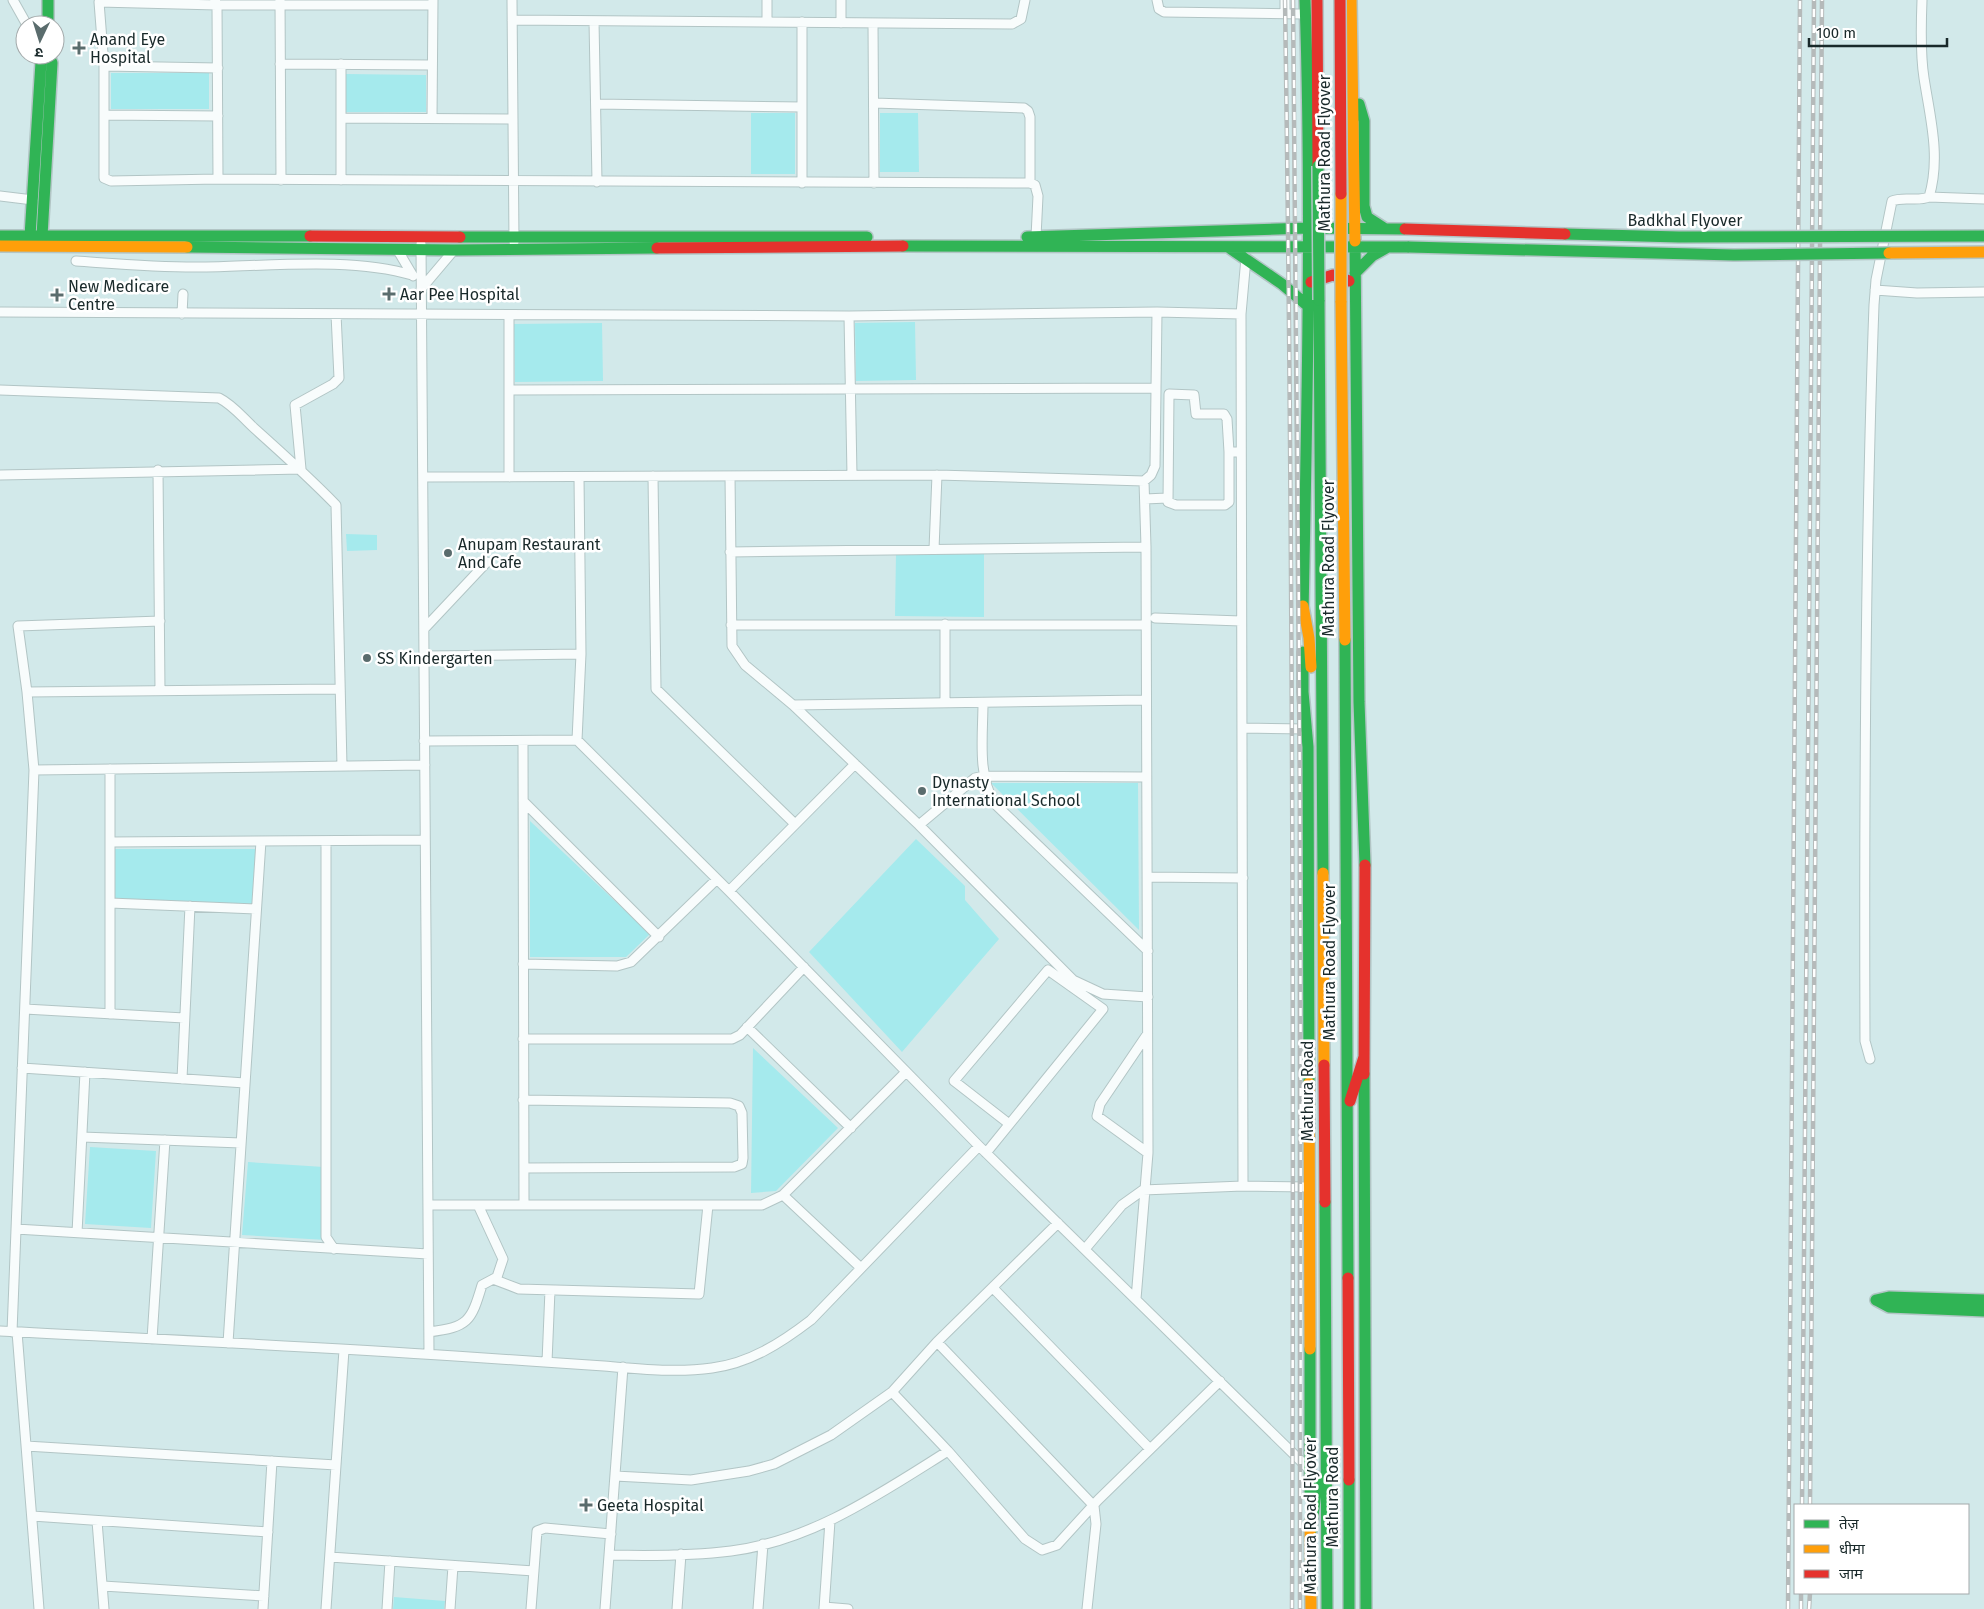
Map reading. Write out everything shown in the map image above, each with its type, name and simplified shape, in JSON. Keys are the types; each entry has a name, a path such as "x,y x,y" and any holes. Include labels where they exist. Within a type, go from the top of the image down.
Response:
{"main road":[{"path":"48,0 48,15"},
{"path":"1305,0 1308,93 1308,306 1303,692 1309,766 1311,1609"},
{"name":"Mathura Road Flyover","path":"1317,0 1321,758"},
{"name":"Mathura Road Flyover","path":"1340,0 1346,1115"},
{"path":"1351,0 1355,171 1359,702 1365,786 1366,848 1364,1057 1366,1609"},
{"path":"36,239 33,200 41,65"},
{"path":"36,239 52,65"},
{"path":"1354,84 1364,121 1364,206 1366,217 1374,224 1385,229"},
{"path":"1308,175 1314,182 1332,184 1347,181 1355,171"},
{"name":"Badkhal Flyover","path":"36,239 421,236 1036,237 1308,228 1679,237 1984,236"},
{"path":"0,236 36,239"},
{"path":"0,246 36,239"},
{"name":"Badkhal Flyover","path":"36,239 421,250 965,245 1409,247 1734,254 1984,252"},
{"path":"1228,247 1282,284 1308,306"},
{"path":"1355,278 1372,256 1388,247"},
{"path":"1308,284 1314,280 1333,275 1355,278"},
{"path":"1303,606 1309,638 1313,712 1321,758"},
{"name":"Mathura Road","path":"1321,758 1326,1424"},
{"path":"1346,1115 1364,1057"},
{"name":"Mathura Road","path":"1346,1115 1350,1609"},
{"path":"1984,1300 1889,1297 1876,1300 1888,1307 1984,1311"},
{"path":"1310,1532 1326,1424"},
{"name":"Mathura Road Flyover","path":"1326,1424 1327,1609"}],"street":[{"path":"13,0 21,15"},
{"path":"512,0 512,236 515,250"},
{"path":"767,0 767,22"},
{"path":"841,0 841,23"},
{"path":"512,20 1012,24 1021,19 1025,0"},
{"path":"1157,0 1159,9 1164,12 1305,14"},
{"path":"1285,0 1286,14"},
{"path":"1922,0 1923,76 1932,117 1934,150 1929,197"},
{"path":"432,118 433,2 98,2 104,66 104,178 111,181 218,179 1030,183 1035,185 1038,196 1036,237"},
{"path":"280,2 281,180"},
{"path":"216,3 218,179"},
{"path":"594,21 598,182"},
{"path":"802,22 802,182"},
{"path":"874,23 874,183"},
{"path":"280,64 432,65"},
{"path":"341,64 341,180"},
{"path":"104,66 218,68"},
{"path":"874,103 1024,108 1028,110 1030,117 1030,183"},
{"path":"596,104 802,107"},
{"path":"104,115 218,116"},
{"path":"341,118 512,119"},
{"path":"0,196 33,200"},
{"path":"1870,1059 1865,1041 1864,858 1867,493 1875,290 1892,201 1898,199 1921,200 1929,197 1984,199"},
{"path":"421,236 429,1354"},
{"path":"397,249 421,289"},
{"path":"421,289 454,250"},
{"path":"1243,1186 1241,452 1242,314 1246,258"},
{"path":"76,261 182,267 318,265 373,267 392,269 412,275"},
{"path":"1875,290 1916,293 1984,292"},
{"path":"182,314 183,294"},
{"path":"0,312 849,316 1157,312 1242,314"},
{"path":"422,477 936,475 1144,481 1151,475 1155,466 1157,312"},
{"path":"301,469 296,405 333,384 339,378 336,314"},
{"path":"509,315 509,477"},
{"path":"849,316 852,475"},
{"path":"509,390 1156,388"},
{"path":"0,390 219,398 230,404 301,469 336,506 342,766"},
{"path":"1169,394 1194,395 1196,414 1224,414 1227,419 1229,452 1229,502 1225,505 1176,505 1168,502 1169,394"},
{"path":"1229,452 1241,452"},
{"path":"0,475 158,470 301,469"},
{"path":"158,470 160,690"},
{"path":"934,549 936,475"},
{"path":"577,740 581,654 579,476"},
{"path":"654,476 656,689 795,824"},
{"path":"730,476 732,646 745,665 793,705 855,764 1073,980 1103,994 1148,997"},
{"path":"1136,1298 1143,1190 1148,1153 1146,1036 1148,951 1146,547 1144,481"},
{"path":"1145,499 1167,498"},
{"path":"730,552 1146,547"},
{"path":"424,629 487,562"},
{"path":"1155,618 1241,621"},
{"path":"39,1609 15,1332 16,1229 34,770 27,692 18,626 160,621"},
{"path":"945,624 945,703"},
{"path":"731,625 1146,625"},
{"path":"424,656 581,654"},
{"path":"27,692 340,689"},
{"path":"793,705 983,704 1146,700"},
{"path":"983,704 984,776 988,793 995,804 1148,951"},
{"path":"1242,728 1306,728"},
{"path":"424,741 577,740 729,891 986,1153 1310,1470"},
{"path":"523,741 524,1205"},
{"path":"729,891 855,764"},
{"path":"34,770 425,765"},
{"path":"110,769 110,1014"},
{"path":"918,825 975,778 984,776 1146,777"},
{"path":"523,801 659,937"},
{"path":"110,842 425,840"},
{"path":"228,1344 261,841"},
{"path":"326,841 326,1237 334,1249"},
{"path":"1147,877 1243,878"},
{"path":"523,964 617,966 631,962 717,879"},
{"path":"110,903 256,909"},
{"path":"182,1079 190,906"},
{"path":"523,1039 732,1039 747,1027 804,967"},
{"path":"986,1153 1008,1122 1103,1009 1048,970 954,1081 1008,1122"},
{"path":"25,1009 184,1018"},
{"path":"747,1027 851,1128"},
{"path":"1146,1036 1100,1104 1097,1116 1148,1153"},
{"path":"22,1068 245,1083"},
{"path":"77,1233 85,1072"},
{"path":"428,1205 762,1205 783,1195 906,1072"},
{"path":"524,1100 730,1103 739,1106 742,1113 743,1158 742,1164 734,1166 524,1168"},
{"path":"82,1137 241,1143"},
{"path":"152,1339 165,1140"},
{"path":"0,1331 694,1370 741,1362 785,1340 810,1320 979,1146"},
{"path":"1085,1249 1122,1205 1143,1190 1243,1186 1310,1187"},
{"path":"783,1195 860,1268"},
{"path":"428,1332 456,1329 466,1321 476,1308 482,1284 497,1277 504,1259 478,1205"},
{"path":"493,1279 519,1289 699,1294 708,1205"},
{"path":"615,1476 691,1480 748,1471 774,1464 831,1435 892,1392 937,1342 994,1289 1058,1223"},
{"path":"16,1229 428,1254"},
{"path":"994,1289 1150,1449"},
{"path":"547,1362 550,1290"},
{"path":"937,1342 1094,1506 1096,1524 1087,1609"},
{"path":"326,1609 344,1350"},
{"path":"605,1609 623,1367"},
{"path":"892,1392 948,1451 1025,1539 1042,1550 1057,1545 1150,1449 1220,1381"},
{"path":"26,1446 336,1465"},
{"path":"609,1555 732,1551 763,1544 830,1521 948,1451"},
{"path":"264,1609 272,1461"},
{"path":"32,1516 268,1532"},
{"path":"97,1521 104,1609"},
{"path":"830,1521 824,1608 848,1609"},
{"path":"531,1609 537,1531 545,1528 611,1534"},
{"path":"758,1609 763,1544"},
{"path":"677,1609 681,1554"},
{"path":"330,1557 534,1572"},
{"path":"387,1609 390,1561"},
{"path":"450,1609 453,1566"},
{"path":"102,1586 264,1596"}],"shaded area":[{"path":"111,73 209,73 209,109 111,109"},
{"path":"346,74 426,75 426,112 345,112"},
{"path":"751,113 795,113 795,174 751,174"},
{"path":"880,113 918,113 919,172 880,172"},
{"path":"915,322 916,380 856,381 855,323"},
{"path":"602,323 603,381 515,382 514,324"},
{"path":"346,534 377,535 377,550 347,551"},
{"path":"896,553 984,554 984,617 895,616"},
{"path":"991,783 1138,783 1139,930"},
{"path":"530,821 650,934 626,957 530,957"},
{"path":"916,839 965,886 965,900 999,939 902,1052 809,952"},
{"path":"115,849 256,849 253,904 113,899"},
{"path":"753,1048 838,1128 776,1191 751,1193"},
{"path":"90,1147 156,1151 151,1228 85,1224"},
{"path":"248,1162 324,1167 326,1240 242,1235"},
{"path":"394,1597 445,1601 444,1609 393,1609"}],"railway":[{"path":"1285,0 1292,804 1292,1609"},
{"path":"1293,0 1300,804 1300,1609"},
{"path":"1788,1609 1800,0"},
{"path":"1802,1504 1814,0"},
{"path":"1810,1504 1822,0"},
{"path":"1801,1594 1801,1609"},
{"path":"1809,1609 1810,1594"}],"traffic: fast":[{"path":"48,0 48,15"},
{"path":"1303,614 1308,230 1305,0"},
{"path":"41,65 30,236 35,245 42,236 52,65"},
{"path":"1359,104 1364,121 1364,206 1367,217 1384,228"},
{"path":"1318,166 1319,300"},
{"path":"1027,237 1308,228 1405,229"},
{"path":"1565,234 1679,237 1984,236"},
{"path":"0,236 310,236"},
{"path":"460,237 867,237"},
{"path":"1355,241 1359,702 1365,865"},
{"path":"903,246 1409,247"},
{"path":"187,247 454,250 657,248"},
{"path":"1228,247 1282,284 1308,306"},
{"path":"1355,273 1372,256 1388,247"},
{"path":"1409,247 1734,255 1889,253"},
{"path":"1319,300 1323,873"},
{"path":"1345,640 1348,1278"},
{"path":"1303,652 1303,692 1308,747 1309,1083"},
{"path":"1364,1074 1366,1609"},
{"path":"1325,1202 1327,1609"},
{"path":"1876,1300 1889,1297 1984,1300"},
{"path":"1876,1300 1889,1307 1984,1311"},
{"path":"1310,1349 1310,1492"},
{"path":"1311,1531 1318,1477"},
{"path":"1349,1480 1349,1609"}],"traffic: slow":[{"path":"1351,0 1355,241"},
{"path":"1341,194 1341,301"},
{"path":"0,246 187,247"},
{"path":"1889,253 1984,252"},
{"path":"1341,301 1345,640"},
{"path":"1303,606 1309,638 1311,667"},
{"path":"1323,873 1324,1065"},
{"path":"1309,1083 1310,1349"},
{"path":"1310,1522 1311,1609"}],"traffic: jam":[{"path":"1317,0 1318,166"},
{"path":"1340,0 1341,194"},
{"path":"1405,229 1565,234"},
{"path":"310,236 460,237"},
{"path":"657,248 903,246"},
{"path":"1311,282 1333,275 1349,281"},
{"path":"1364,1074 1365,865"},
{"path":"1350,1101 1364,1057"},
{"path":"1324,1065 1325,1202"},
{"path":"1348,1278 1349,1480"}],"place":[{"name":"Anand Eye Hospital","path":"79,48"},
{"name":"Aar Pee Hospital","path":"389,294"},
{"name":"New Medicare Centre","path":"57,295"},
{"name":"Anupam Restaurant And Cafe","path":"448,553"},
{"name":"SS Kindergarten","path":"367,658"},
{"name":"Dynasty International School","path":"922,791"},
{"name":"Geeta Hospital","path":"586,1505"}]}
